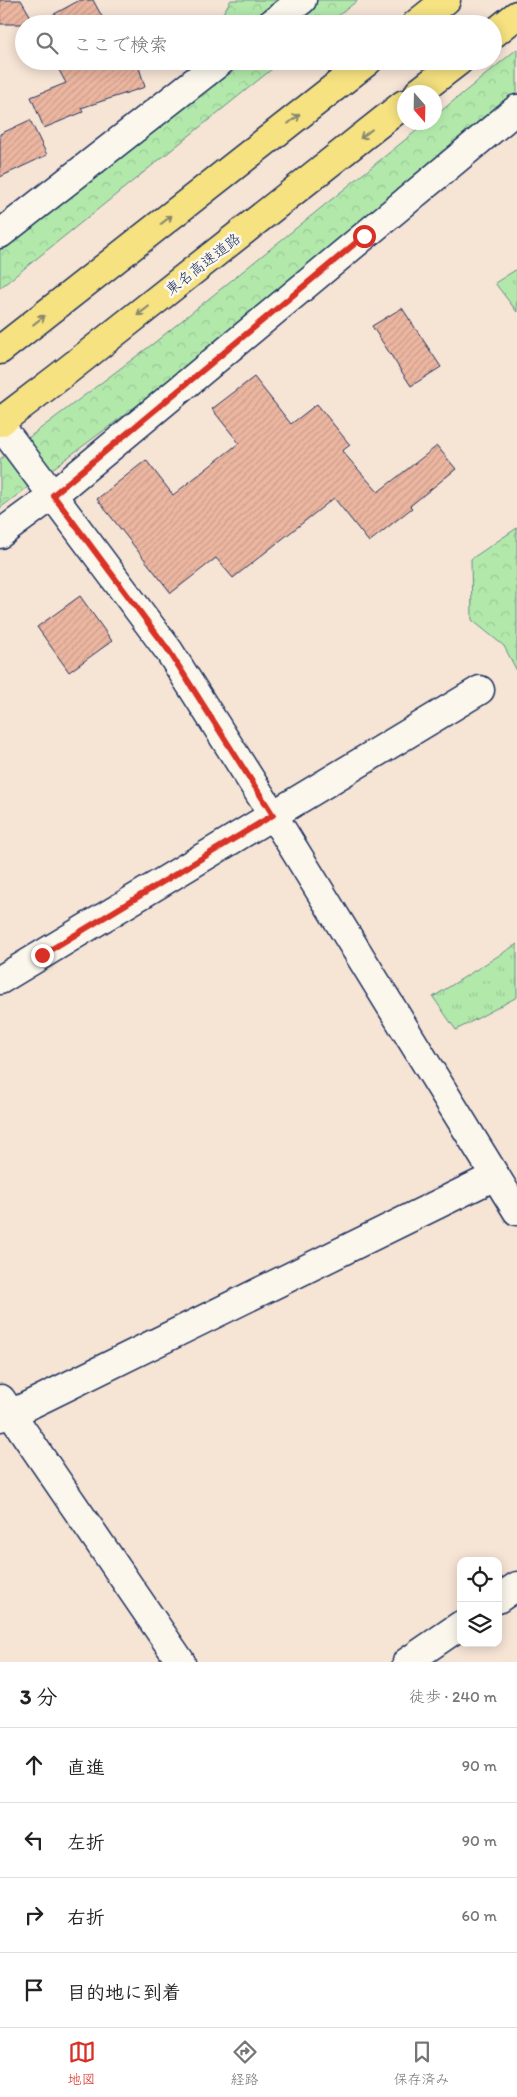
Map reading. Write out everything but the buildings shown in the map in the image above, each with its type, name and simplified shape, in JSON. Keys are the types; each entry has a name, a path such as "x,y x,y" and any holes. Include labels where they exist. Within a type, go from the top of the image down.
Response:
{"highway":[{"path":"427,15 446,0"},
{"path":"502,27 517,15"},
{"path":"0,350 357,70"},
{"path":"428,85 447,70"},
{"name":"東名高速道路","path":"0,423 397,110"}],"street":[{"path":"282,15 302,0"},
{"path":"0,234 210,70"},
{"path":"0,534 48,487 517,109"},
{"path":"0,423 169,651 273,815 517,1211"},
{"path":"0,980 480,690"},
{"path":"181,1662 4,1410 495,1176"},
{"path":"502,1595 517,1586"},
{"path":"407,1662 457,1627"}],"green space":[{"path":"231,0 358,0 339,15 222,15"},
{"path":"517,49 517,108 364,236 0,508 0,459 154,343 417,130 442,130 442,110 491,70 502,70 502,61"},
{"path":"271,70 0,288 0,236 187,71"},
{"path":"517,269 517,312 495,283"},
{"path":"517,528 517,671 504,646 472,620 471,559"},
{"path":"517,944 517,997 456,1030 433,997"}],"route":[{"path":"42,955 273,815 169,651 53,495 364,236"}]}
